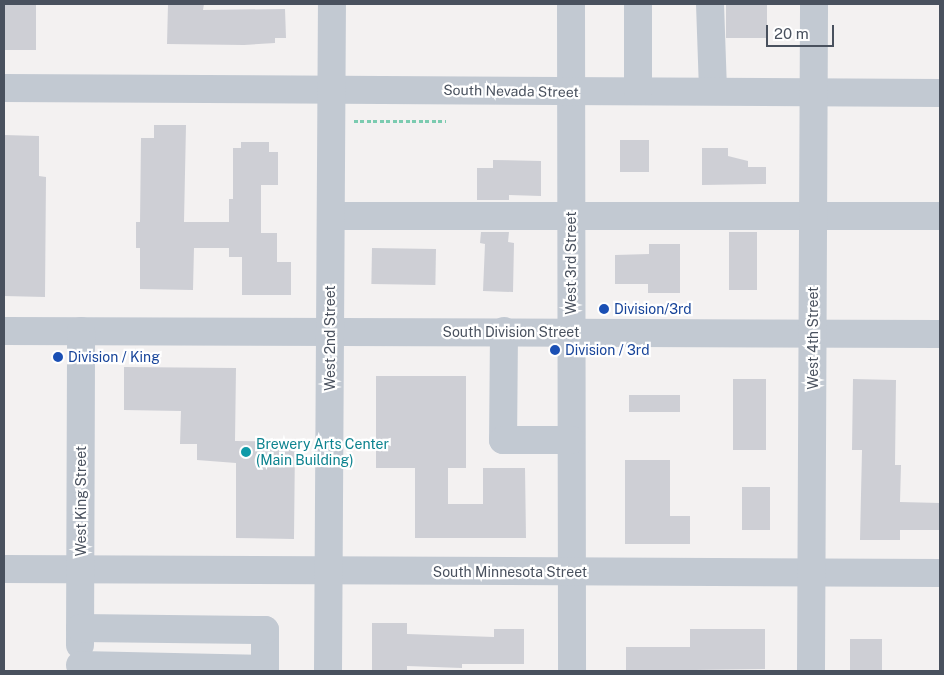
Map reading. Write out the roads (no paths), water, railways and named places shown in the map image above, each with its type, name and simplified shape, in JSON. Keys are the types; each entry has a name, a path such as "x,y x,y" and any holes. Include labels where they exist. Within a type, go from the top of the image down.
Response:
{"street":[{"name":"West 2nd Street","path":"328,671 332,4"},
{"name":"West 3rd Street","path":"571,4 572,671"},
{"path":"638,4 638,91"},
{"path":"710,4 713,91"},
{"name":"West 4th Street","path":"811,671 814,4"},
{"name":"South Nevada Street","path":"4,88 940,93"},
{"path":"331,216 940,216"},
{"name":"South Division Street","path":"4,330 940,334"},
{"name":"West King Street","path":"80,668 81,331"},
{"path":"504,331 503,440 572,440"},
{"name":"South Minnesota Street","path":"4,569 328,572 940,573"},
{"path":"80,628 265,630 265,669 80,668"}],"place":[{"name":"Division/3rd","path":"604,309"},
{"name":"Division / 3rd","path":"555,350"},
{"name":"Division / King","path":"58,357"},
{"name":"Brewery Arts Center (Main Building)","path":"246,452"}]}
